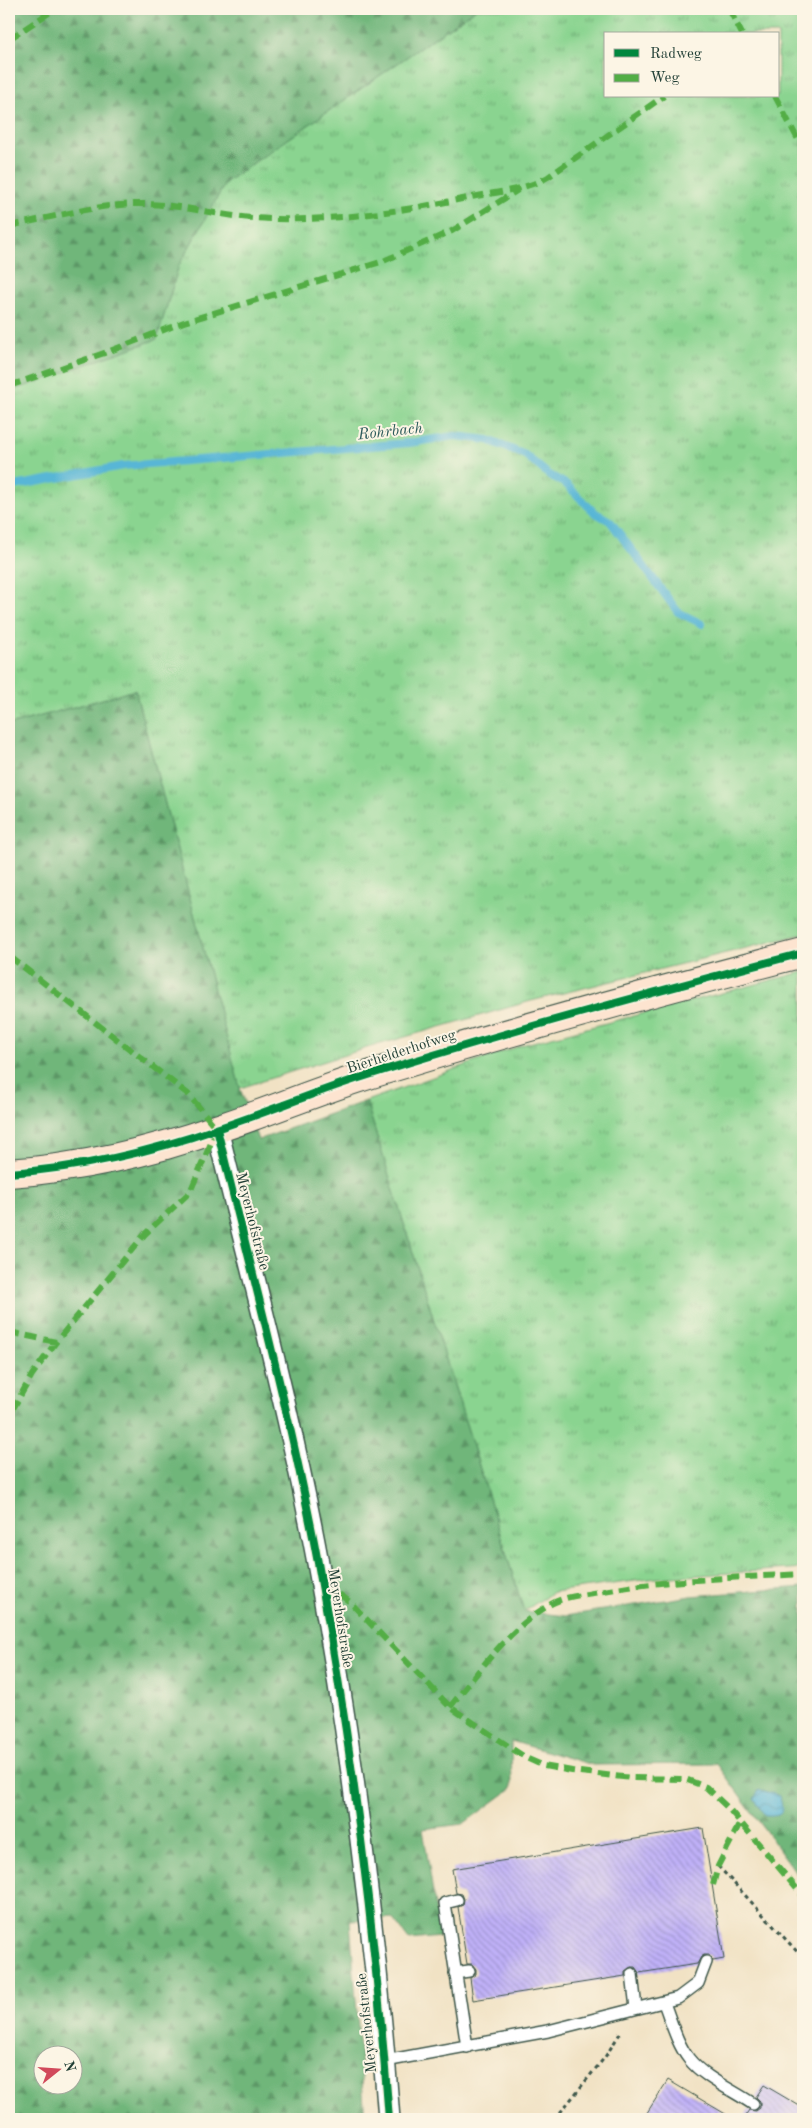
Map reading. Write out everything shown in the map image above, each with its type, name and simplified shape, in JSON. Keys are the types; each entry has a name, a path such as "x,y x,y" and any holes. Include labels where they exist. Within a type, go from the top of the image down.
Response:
{"street":[{"name":"Bierhelderhofweg","path":"9,1174 73,1167 116,1158 217,1129 354,1080 498,1035 602,1005 803,953"},
{"name":"Meyerhofstraße","path":"217,1129 291,1434 318,1561 357,1810 385,2061 389,2119"}],"lane":[{"path":"457,1900 445,1903 467,2047"},
{"path":"385,2061 548,2031 678,1998 690,1991 698,1983 706,1962"},
{"path":"455,1973 469,1971"},
{"path":"632,1974 636,2008"},
{"path":"664,2002 680,2044 688,2059 697,2068 753,2104"}],"path":[{"path":"718,1866 803,1958"},
{"path":"555,2119 616,2044 623,2026 622,2012"}],"green space":[{"path":"9,9 476,9 226,182 179,265 157,339 9,392"},
{"path":"476,9 803,9 803,934 531,1001 370,1047 240,1088 135,690 9,725 9,392 157,339 179,265 226,182"},
{"path":"135,690 240,1088 258,1140 366,1101 524,1611 565,1616 691,1596 803,1587 803,1882 717,1764 593,1765 511,1741 512,1788 463,1824 423,1829 440,1937 409,1940 392,1918 350,1921 365,2119 9,2119 9,725"},
{"path":"803,972 803,1568 657,1578 553,1592 524,1611 366,1101 525,1044"}],"water":[{"path":"759,1789 780,1796 782,1810 779,1815 765,1816 754,1799"}],"building":[{"path":"703,1828 724,1959 713,1961 709,1955 704,1955 697,1964 639,1973 635,1967 631,1967 625,1971 625,1976 473,2000 470,1978 476,1974 476,1969 472,1964 467,1964 458,1907 463,1905 464,1899 462,1894 456,1893 452,1869"},
{"path":"668,2080 734,2119 643,2119"},
{"path":"764,2085 803,2108 803,2119 743,2119 749,2110 756,2111 760,2108 760,2101 756,2097"}],"waterway":[{"name":"Rohrbach","path":"9,487 123,466 409,443 455,436 488,440 525,455 548,474 567,485 594,512 610,521 678,612 702,624"}],"marked path":[{"path":"9,39 55,9"},
{"path":"729,9 741,32"},
{"path":"9,226 88,209 136,204 165,205 253,218 334,218 414,208 509,190 529,185 548,177 661,98"},
{"path":"776,98 803,149"},
{"path":"9,386 110,351 184,322 381,262 452,231 518,190"},
{"path":"9,956 188,1094 217,1129 190,1192 145,1234 56,1342 32,1375 9,1416"},
{"path":"9,1332 56,1342"},
{"path":"450,1707 508,1637 536,1614 556,1601 574,1596 650,1584 803,1574"},
{"path":"322,1589 339,1594 350,1602 450,1707 526,1758 544,1766 572,1771 631,1778 685,1779 706,1787 729,1809 803,1896"},
{"path":"713,1885 718,1866 740,1823"}],"cycle path":[{"path":"9,1173 89,1163 168,1144 193,1137 339,1085 467,1045 803,953"},
{"path":"217,1129 296,1454 330,1632 361,1840 377,1979 389,2119"}]}
